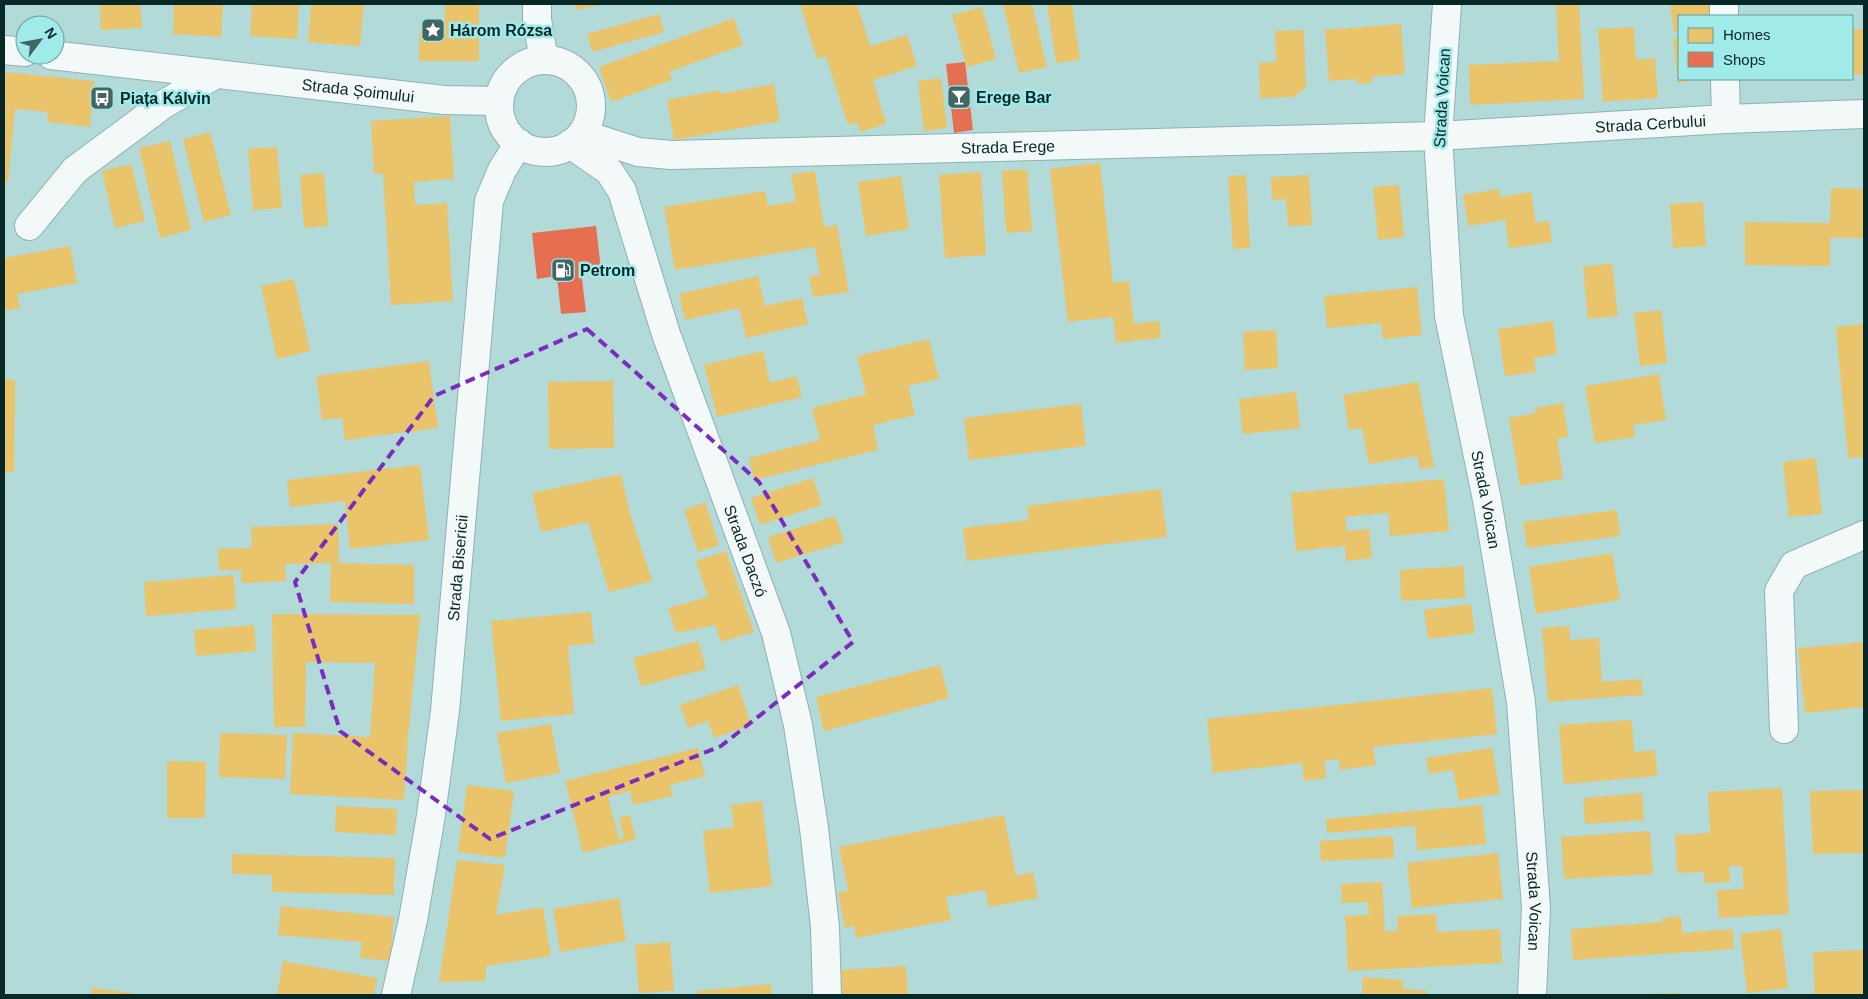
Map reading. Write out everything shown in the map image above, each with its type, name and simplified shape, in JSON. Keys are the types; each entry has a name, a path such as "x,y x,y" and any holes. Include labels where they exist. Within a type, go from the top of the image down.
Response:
{"street":[{"path":"537,4 537,20 544,60"},
{"name":"Strada Voican","path":"1447,4 1438,136 1449,316 1487,500 1521,702 1536,908 1532,995"},
{"name":"Strada Șoimului","path":"65,57 444,100 499,101"},
{"path":"544,60 559,62 572,68 582,78 589,92 591,106 588,121 576,139 559,150 535,150 519,143 510,135 500,113 499,101 502,88 509,76 519,67 531,62 544,60"},
{"path":"29,226 75,170 164,104 216,74"},
{"path":"1725,80 1726,119"},
{"name":"Strada Cerbului","path":"1438,136 1726,119 1864,114"},
{"name":"Strada Erege","path":"576,139 638,152 671,155 1438,136"},
{"name":"Strada Daczó","path":"576,139 609,171 622,192 666,334 776,633 798,725 814,828 825,927 827,995"},
{"name":"Strada Bisericii","path":"396,995 413,920 431,815 445,711 489,201 502,170 519,143"},
{"path":"1784,729 1779,591 1794,565 1864,535"}],"highlighted area":[{"path":"587,329 759,482 853,642 721,746 490,839 340,731 295,582 434,396"}],"building: Homes":[{"path":"100,4 140,4 142,28 101,30"},
{"path":"174,4 223,4 221,37 173,34"},
{"path":"252,4 299,4 297,39 250,36"},
{"path":"311,4 364,4 360,46 308,42"},
{"path":"445,4 479,4 479,61 419,61 420,28 445,28"},
{"path":"574,4 601,4 601,5 576,10"},
{"path":"800,4 857,4 870,46 907,35 917,66 873,80 886,124 860,132 857,122 848,125 826,56 817,59"},
{"path":"1003,4 1032,4 1047,67 1019,73"},
{"path":"1047,4 1072,4 1080,60 1056,63"},
{"path":"1556,4 1579,4 1584,99 1470,105 1469,65 1559,61"},
{"path":"1670,4 1709,4 1710,15 1678,15 1678,31 1674,32"},
{"path":"982,7 996,59 967,67 952,15"},
{"path":"659,14 664,32 592,52 587,34"},
{"path":"734,18 743,45 669,72 672,80 611,102 599,67"},
{"path":"1401,24 1405,74 1371,77 1372,83 1358,84 1357,79 1329,81 1325,30"},
{"path":"1634,27 1636,60 1655,58 1658,98 1603,102 1598,29"},
{"path":"1864,29 1864,74 1853,75 1853,30"},
{"path":"1304,30 1306,88 1293,97 1260,98 1259,63 1276,62 1275,31"},
{"path":"1678,38 1678,80 1694,80 1678,83 1673,39"},
{"path":"4,72 94,81 90,127 47,122 48,112 15,109 8,183 4,182"},
{"path":"941,78 947,128 924,131 918,81"},
{"path":"774,84 780,121 674,140 667,100 720,90 720,94"},
{"path":"450,116 454,179 414,182 415,205 447,203 453,301 391,305 383,173 374,174 371,121"},
{"path":"210,132 231,215 204,222 183,139"},
{"path":"170,141 191,230 160,238 139,148"},
{"path":"277,147 282,208 253,210 248,149"},
{"path":"1100,163 1113,283 1129,281 1134,324 1159,321 1161,338 1116,343 1113,317 1068,322 1050,169"},
{"path":"131,164 145,221 115,228 102,171"},
{"path":"1027,169 1032,231 1006,233 1002,171"},
{"path":"815,171 824,227 837,225 849,292 813,297 809,276 820,275 815,247 675,270 664,207 765,191 768,206 796,201 791,175"},
{"path":"981,172 986,255 945,258 939,175"},
{"path":"324,173 328,226 304,228 300,175"},
{"path":"1246,175 1250,248 1233,249 1228,176"},
{"path":"1309,175 1312,225 1288,226 1286,199 1272,200 1271,177"},
{"path":"901,176 909,229 866,236 858,182"},
{"path":"1399,185 1404,237 1378,240 1373,187"},
{"path":"1831,188 1864,189 1864,238 1830,238 1830,266 1745,265 1745,222 1830,223"},
{"path":"1499,189 1500,197 1531,192 1536,223 1549,221 1552,242 1509,248 1505,220 1468,226 1463,195"},
{"path":"1703,202 1706,246 1673,248 1670,204"},
{"path":"70,246 77,283 17,294 20,308 4,311 4,258"},
{"path":"1612,263 1618,316 1588,319 1583,267"},
{"path":"758,276 765,306 802,298 808,324 746,338 739,308 685,320 679,294"},
{"path":"294,279 310,351 277,359 261,286"},
{"path":"1417,287 1422,335 1383,339 1381,323 1327,328 1324,296"},
{"path":"1661,310 1667,363 1640,366 1634,313"},
{"path":"1553,321 1557,354 1534,358 1536,372 1505,376 1498,329"},
{"path":"1864,324 1864,457 1848,458 1836,327"},
{"path":"1276,330 1278,368 1245,370 1243,332"},
{"path":"929,339 939,379 908,386 915,415 873,425 878,450 754,480 749,458 820,440 812,408 866,394 857,356"},
{"path":"763,351 770,383 796,376 802,397 717,417 704,365"},
{"path":"429,361 438,428 345,440 342,418 322,420 316,376"},
{"path":"1659,374 1666,420 1633,425 1635,437 1595,443 1585,386"},
{"path":"4,379 15,380 14,472 4,472"},
{"path":"613,381 614,448 549,449 548,382"},
{"path":"1418,382 1434,467 1420,469 1417,456 1369,464 1362,428 1349,430 1343,395"},
{"path":"1296,392 1300,428 1243,434 1239,399"},
{"path":"1563,403 1568,437 1557,439 1563,479 1520,486 1509,418 1536,413 1535,408"},
{"path":"1081,404 1086,446 969,460 964,418"},
{"path":"1816,458 1822,514 1789,517 1783,462"},
{"path":"420,465 429,540 350,549 345,501 290,507 287,480"},
{"path":"621,474 630,513 652,581 609,592 588,522 541,532 532,493"},
{"path":"813,478 822,505 760,525 751,498"},
{"path":"1444,479 1449,531 1390,536 1388,513 1345,517 1347,531 1369,529 1372,558 1346,561 1345,546 1296,551 1291,493"},
{"path":"1161,489 1167,537 967,561 963,528 1029,520 1027,506"},
{"path":"705,502 719,545 698,552 684,510"},
{"path":"1617,510 1620,536 1527,548 1523,522"},
{"path":"835,516 844,542 776,563 768,537"},
{"path":"338,524 339,563 414,565 414,604 330,602 331,563 285,564 286,581 241,583 241,570 219,570 218,549 252,548 251,527"},
{"path":"726,551 754,632 721,642 715,625 676,633 668,608 708,597 696,561"},
{"path":"1612,553 1620,600 1536,614 1529,567"},
{"path":"1464,566 1465,598 1401,601 1400,570"},
{"path":"234,575 236,609 146,616 144,582"},
{"path":"1471,604 1475,633 1428,639 1424,610"},
{"path":"591,612 594,643 568,646 574,714 501,721 491,621"},
{"path":"272,614 420,615 404,800 290,794 293,733 370,737 375,663 306,662 305,727 274,727"},
{"path":"254,625 256,651 196,656 194,630"},
{"path":"1569,626 1570,640 1599,638 1602,682 1641,679 1643,695 1548,702 1542,628"},
{"path":"698,641 706,669 641,686 633,658"},
{"path":"1864,642 1864,707 1805,713 1798,648"},
{"path":"940,665 949,698 824,731 816,697"},
{"path":"738,685 751,725 714,738 708,721 688,728 680,705"},
{"path":"1492,688 1497,734 1373,747 1376,765 1340,770 1339,759 1324,761 1326,778 1304,781 1302,763 1213,773 1207,719"},
{"path":"1632,720 1634,752 1655,750 1657,776 1564,784 1559,725"},
{"path":"551,724 560,773 506,783 497,733"},
{"path":"220,733 287,735 285,779 219,777"},
{"path":"698,748 705,776 670,785 673,796 633,805 630,791 608,797 619,839 624,837 619,818 630,815 636,839 583,853 565,781"},
{"path":"1492,748 1500,794 1459,800 1453,770 1429,774 1426,758"},
{"path":"167,761 206,762 205,818 167,818"},
{"path":"467,785 514,791 505,858 458,852"},
{"path":"1782,788 1789,914 1719,918 1717,890 1744,889 1742,866 1729,866 1730,882 1704,883 1704,872 1677,873 1675,835 1710,833 1708,792"},
{"path":"1864,790 1864,853 1813,854 1810,791"},
{"path":"1642,793 1644,820 1585,824 1583,798"},
{"path":"762,801 772,886 710,893 703,831 734,827 731,805"},
{"path":"1482,805 1486,844 1417,850 1415,826 1327,833 1326,819"},
{"path":"336,806 397,809 396,835 335,832"},
{"path":"1004,815 1016,876 1033,872 1038,898 989,907 985,890 946,897 951,920 856,938 854,926 845,928 838,893 848,890 839,847"},
{"path":"1650,831 1653,874 1564,879 1561,837"},
{"path":"1393,836 1394,858 1321,861 1320,841"},
{"path":"1498,853 1503,899 1412,908 1407,863"},
{"path":"232,854 395,858 394,895 272,892 272,875 232,874"},
{"path":"457,860 505,865 496,915 543,907 551,956 486,966 485,981 439,982"},
{"path":"1382,882 1385,931 1398,931 1397,916 1436,914 1437,932 1500,929 1502,963 1348,971 1345,916 1369,915 1368,902 1342,903 1341,884"},
{"path":"619,898 626,941 560,952 553,909"},
{"path":"281,906 394,917 390,961 360,958 362,942 278,935"},
{"path":"1681,916 1682,933 1733,929 1734,949 1573,960 1571,929 1663,922 1662,918"},
{"path":"1781,929 1788,988 1747,993 1740,934"},
{"path":"670,942 674,991 639,993 635,945"},
{"path":"1864,950 1864,995 1815,995 1813,952"},
{"path":"283,961 377,978 374,995 277,995"},
{"path":"906,966 908,995 843,995 841,970"},
{"path":"1363,977 1403,980 1403,989 1427,991 1426,995 1362,995"},
{"path":"771,984 772,995 697,995 697,991"},
{"path":"92,988 132,993 131,995 91,995"},
{"path":"1678,993 1678,995 1648,995 1648,994"}],"building: Shops":[{"name":"Erege Bar","path":"965,62 973,130 954,133 946,64"},
{"name":"Petrom","path":"596,226 601,269 581,271 586,312 561,314 557,276 537,279 532,233"}],"place":[{"name":"Három Rózsa","path":"433,30"},
{"name":"Erege Bar","path":"959,97"},
{"name":"Piața Kálvin","path":"102,98"},
{"name":"Petrom","path":"563,270"}]}
